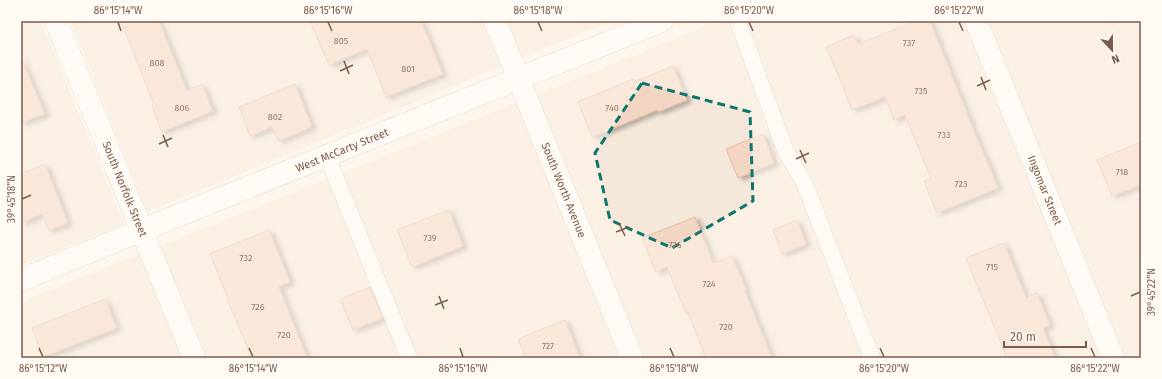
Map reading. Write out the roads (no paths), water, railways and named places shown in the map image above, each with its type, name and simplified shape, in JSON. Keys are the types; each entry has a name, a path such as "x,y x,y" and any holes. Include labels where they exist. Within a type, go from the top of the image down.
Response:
{"street":[{"name":"South Norfolk Street","path":"56,21 194,358"},
{"name":"South Worth Avenue","path":"495,21 632,358"},
{"name":"West McCarty Street","path":"21,280 662,21"},
{"name":"Ingomar Street","path":"976,21 1113,358"}],"lane":[{"path":"738,21 786,152 804,182 872,358"},
{"path":"327,156 409,358"}]}
